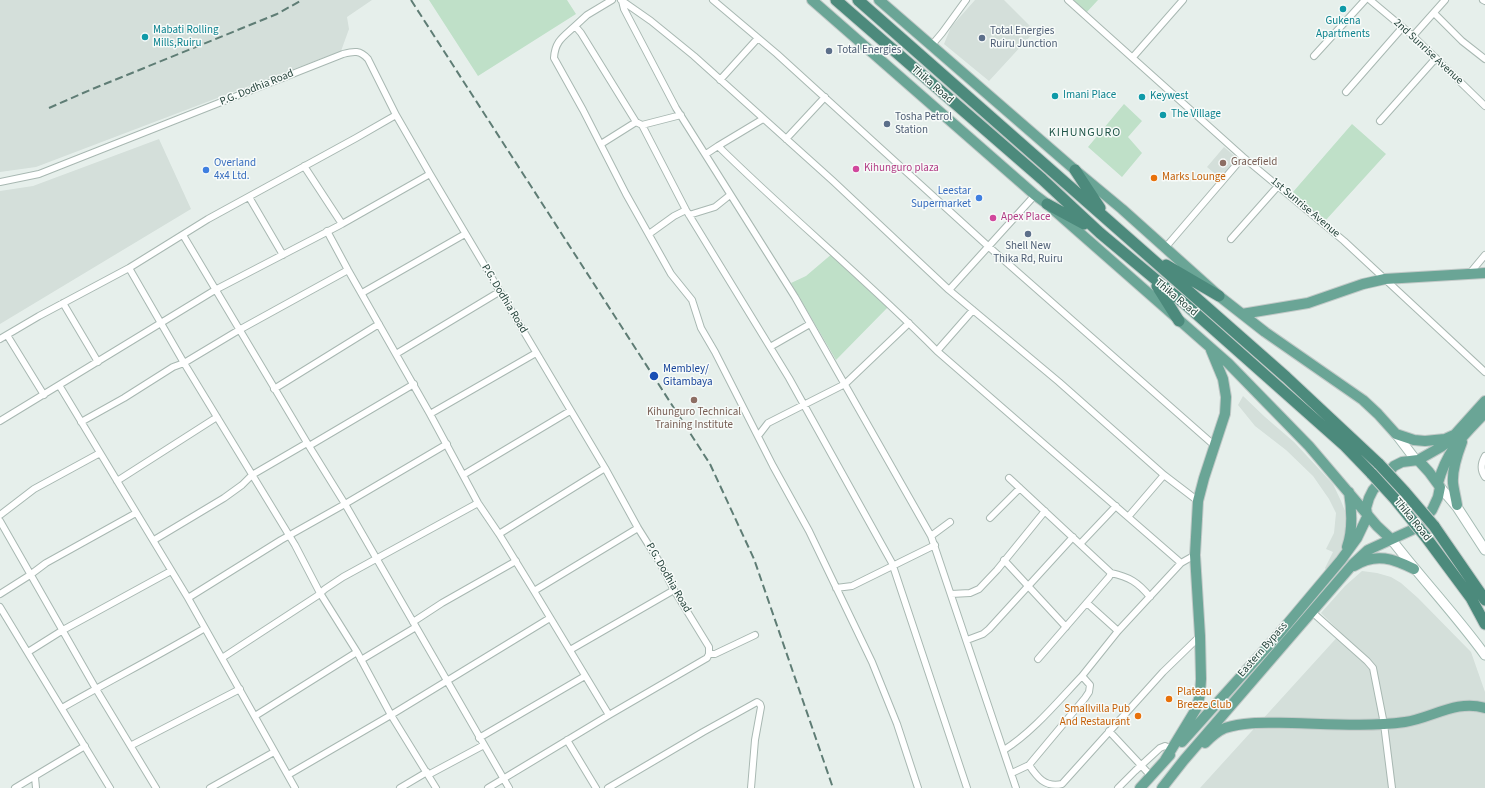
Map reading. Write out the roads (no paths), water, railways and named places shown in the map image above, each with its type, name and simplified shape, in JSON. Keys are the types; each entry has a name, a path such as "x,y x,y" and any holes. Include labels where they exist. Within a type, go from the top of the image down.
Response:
{"highway":[{"name":"Thika Road","path":"836,0 1042,179 1100,233 1185,304 1345,446 1394,498 1426,536 1471,598 1485,624"},
{"name":"Thika Road","path":"858,0 1286,377 1379,464 1434,526 1485,600"},
{"path":"1075,170 1110,222"},
{"path":"1047,204 1100,233"},
{"path":"1150,257 1219,296"},
{"path":"1153,278 1179,321"}],"main road":[{"name":"Thika Road","path":"812,0 1228,363 1310,446 1367,514"},
{"path":"879,0 1122,209 1219,296 1265,332 1362,400 1378,414 1457,506 1485,550"},
{"path":"960,70 976,104"},
{"path":"1242,314 1308,303 1363,284 1385,279 1485,272"},
{"path":"1165,760 1196,709 1200,695 1200,636 1195,555 1198,501 1225,414 1226,397 1220,370 1209,347"},
{"path":"1391,539 1406,534 1414,529 1432,510 1438,497 1439,485 1448,456 1461,434 1485,401"},
{"path":"1485,413 1461,434 1441,447 1417,459 1402,462 1394,466 1373,490 1366,508 1367,514 1391,539 1485,655"},
{"path":"1396,434 1414,440 1425,441 1445,439 1461,434"},
{"path":"1457,506 1453,481 1461,434"},
{"path":"1344,557 1351,530 1349,492"},
{"name":"Eastern Bypass","path":"1140,788 1293,617 1344,557 1357,538 1367,514"},
{"name":"Eastern Bypass","path":"1167,786 1184,760 1347,571 1368,550 1388,542 1391,539"},
{"path":"1347,571 1361,562 1379,558 1392,559 1414,569"},
{"path":"1184,760 1210,738 1224,729 1245,724 1268,722 1384,724 1407,722 1465,705 1485,708"}],"street":[{"path":"612,0 574,26 557,44 554,58 583,110 626,194 671,274 692,300 701,328 809,531 872,662 897,724 918,788"},
{"path":"621,0 694,56 882,226 949,290 1059,382 1164,475 1198,501"},
{"path":"621,0 624,10 681,115 730,195 774,262 931,536 1016,788"},
{"path":"713,0 825,97 989,246 1215,446"},
{"path":"931,46 966,0"},
{"name":"1st Sunrise Avenue","path":"1068,0 1243,157 1344,241 1485,372"},
{"path":"1133,57 1183,0"},
{"path":"1314,56 1365,0"},
{"name":"2nd Sunrise Avenue","path":"1370,0 1413,36 1485,106"},
{"path":"1413,36 1445,0"},
{"path":"631,23 638,12"},
{"path":"1434,13 1462,40 1485,59"},
{"path":"574,26 581,33 639,123 688,212 804,404 893,565 967,788"},
{"path":"1346,92 1402,28"},
{"path":"720,80 758,38"},
{"name":"P.G. Dodhia Road","path":"0,182 39,174 353,51 364,54 368,59 396,115 430,174 605,468 638,528 709,648 709,654"},
{"path":"1380,121 1436,58"},
{"path":"786,139 825,97"},
{"path":"0,339 129,268 248,197 396,115"},
{"path":"601,144 639,123 681,115"},
{"path":"706,154 763,119"},
{"path":"718,146 764,191 909,323 937,351 1181,563"},
{"path":"1165,248 1243,157"},
{"path":"304,166 342,224"},
{"path":"0,421 162,324 215,290 342,224 430,174"},
{"path":"1231,239 1278,186"},
{"path":"649,234 674,216 715,207 730,195"},
{"path":"949,290 1035,195"},
{"path":"248,197 283,255"},
{"path":"327,231 414,384 478,503 516,561 609,715"},
{"path":"362,293 465,234"},
{"path":"183,235 345,504 509,788"},
{"path":"1470,273 1485,255"},
{"path":"129,268 184,363 289,536 320,593 357,652 391,715 436,788"},
{"path":"81,422 124,398 173,367 184,363 239,330 348,270"},
{"path":"396,354 499,292"},
{"path":"63,303 98,362"},
{"path":"937,351 973,310"},
{"path":"758,436 768,424 845,384 909,323"},
{"path":"274,388 379,324"},
{"path":"770,347 810,324"},
{"path":"6,335 44,395"},
{"path":"430,414 536,353"},
{"path":"154,540 224,498 242,485 252,475 414,384"},
{"path":"59,385 188,598 295,788"},
{"path":"464,475 570,411"},
{"path":"117,481 217,417"},
{"path":"188,598 289,536 447,444"},
{"path":"0,515 34,489 100,453"},
{"path":"1485,456 1481,466 1485,477"},
{"path":"499,534 605,468"},
{"path":"1128,517 1164,475"},
{"path":"1009,478 1111,573 1129,578 1143,588 1150,597"},
{"path":"990,518 1020,488"},
{"path":"222,658 343,577 478,503"},
{"path":"1080,544 1116,506"},
{"path":"951,594 970,593 979,589 1045,511"},
{"path":"0,594 46,563 136,513"},
{"path":"0,521 96,688 132,745 156,788"},
{"path":"931,536 950,522"},
{"path":"534,591 638,528"},
{"path":"967,640 982,634 989,629 1073,537"},
{"path":"836,588 852,586 935,545"},
{"path":"1004,750 1015,743 1027,732 1082,676 1118,631 1181,563 1195,555"},
{"path":"1004,560 1066,627"},
{"path":"361,660 414,625 442,603 516,561"},
{"path":"28,652 63,630 171,572"},
{"path":"1038,659 1110,577 1111,573"},
{"path":"570,650 674,590"},
{"path":"1087,603 1118,631"},
{"path":"0,607 110,788"},
{"path":"1312,612 1373,668 1384,724 1392,788"},
{"path":"288,775 391,715 550,618"},
{"path":"62,708 96,688 155,658 205,628"},
{"path":"488,788 707,658 709,654 715,654 755,635"},
{"path":"1028,765 1039,780 1046,785 1058,786 1064,782 1163,672 1200,636"},
{"path":"254,716 357,652"},
{"path":"480,738 585,676"},
{"path":"1012,773 1028,765 1085,698 1089,692 1090,685 1082,676"},
{"path":"132,745 240,689"},
{"path":"608,788 757,702 760,704 760,707 755,740 751,788"},
{"path":"1109,731 1151,776"},
{"path":"568,740 596,788"},
{"path":"400,788 484,745"},
{"path":"15,788 36,777 85,746"},
{"path":"1118,788 1160,748 1165,746 1172,749"},
{"path":"210,788 274,752"},
{"path":"36,777 36,788"}],"railway":[{"path":"49,108 277,14 302,0"},
{"path":"411,0 710,464 754,559 833,788"}],"place":[{"name":"Gukena Apartments","path":"1343,9"},
{"name":"Mabati Rolling Mills,Ruiru","path":"145,37"},
{"name":"Total Energies Ruiru Junction","path":"982,38"},
{"name":"Total Energies","path":"829,51"},
{"name":"Imani Place","path":"1055,96"},
{"name":"Keywest","path":"1142,97"},
{"name":"The Village","path":"1163,115"},
{"name":"Tosha Petrol Station","path":"887,124"},
{"name":"Gracefield","path":"1223,163"},
{"name":"Kihunguro plaza","path":"856,169"},
{"name":"Overland 4x4 Ltd.","path":"206,170"},
{"name":"Marks Lounge","path":"1154,178"},
{"name":"Leestar Supermarket","path":"979,198"},
{"name":"Apex Place","path":"993,218"},
{"name":"Shell New Thika Rd, Ruiru","path":"1028,234"},
{"name":"Membley/ Gitambaya","path":"654,376"},
{"name":"Kihunguro Technical Training Institute","path":"694,400"},
{"name":"Plateau Breeze Club","path":"1169,699"},
{"name":"Smallvilla Pub And Restaurant","path":"1138,716"}],"district":[{"name":"KIHUNGURO","path":"1085,133"}]}
